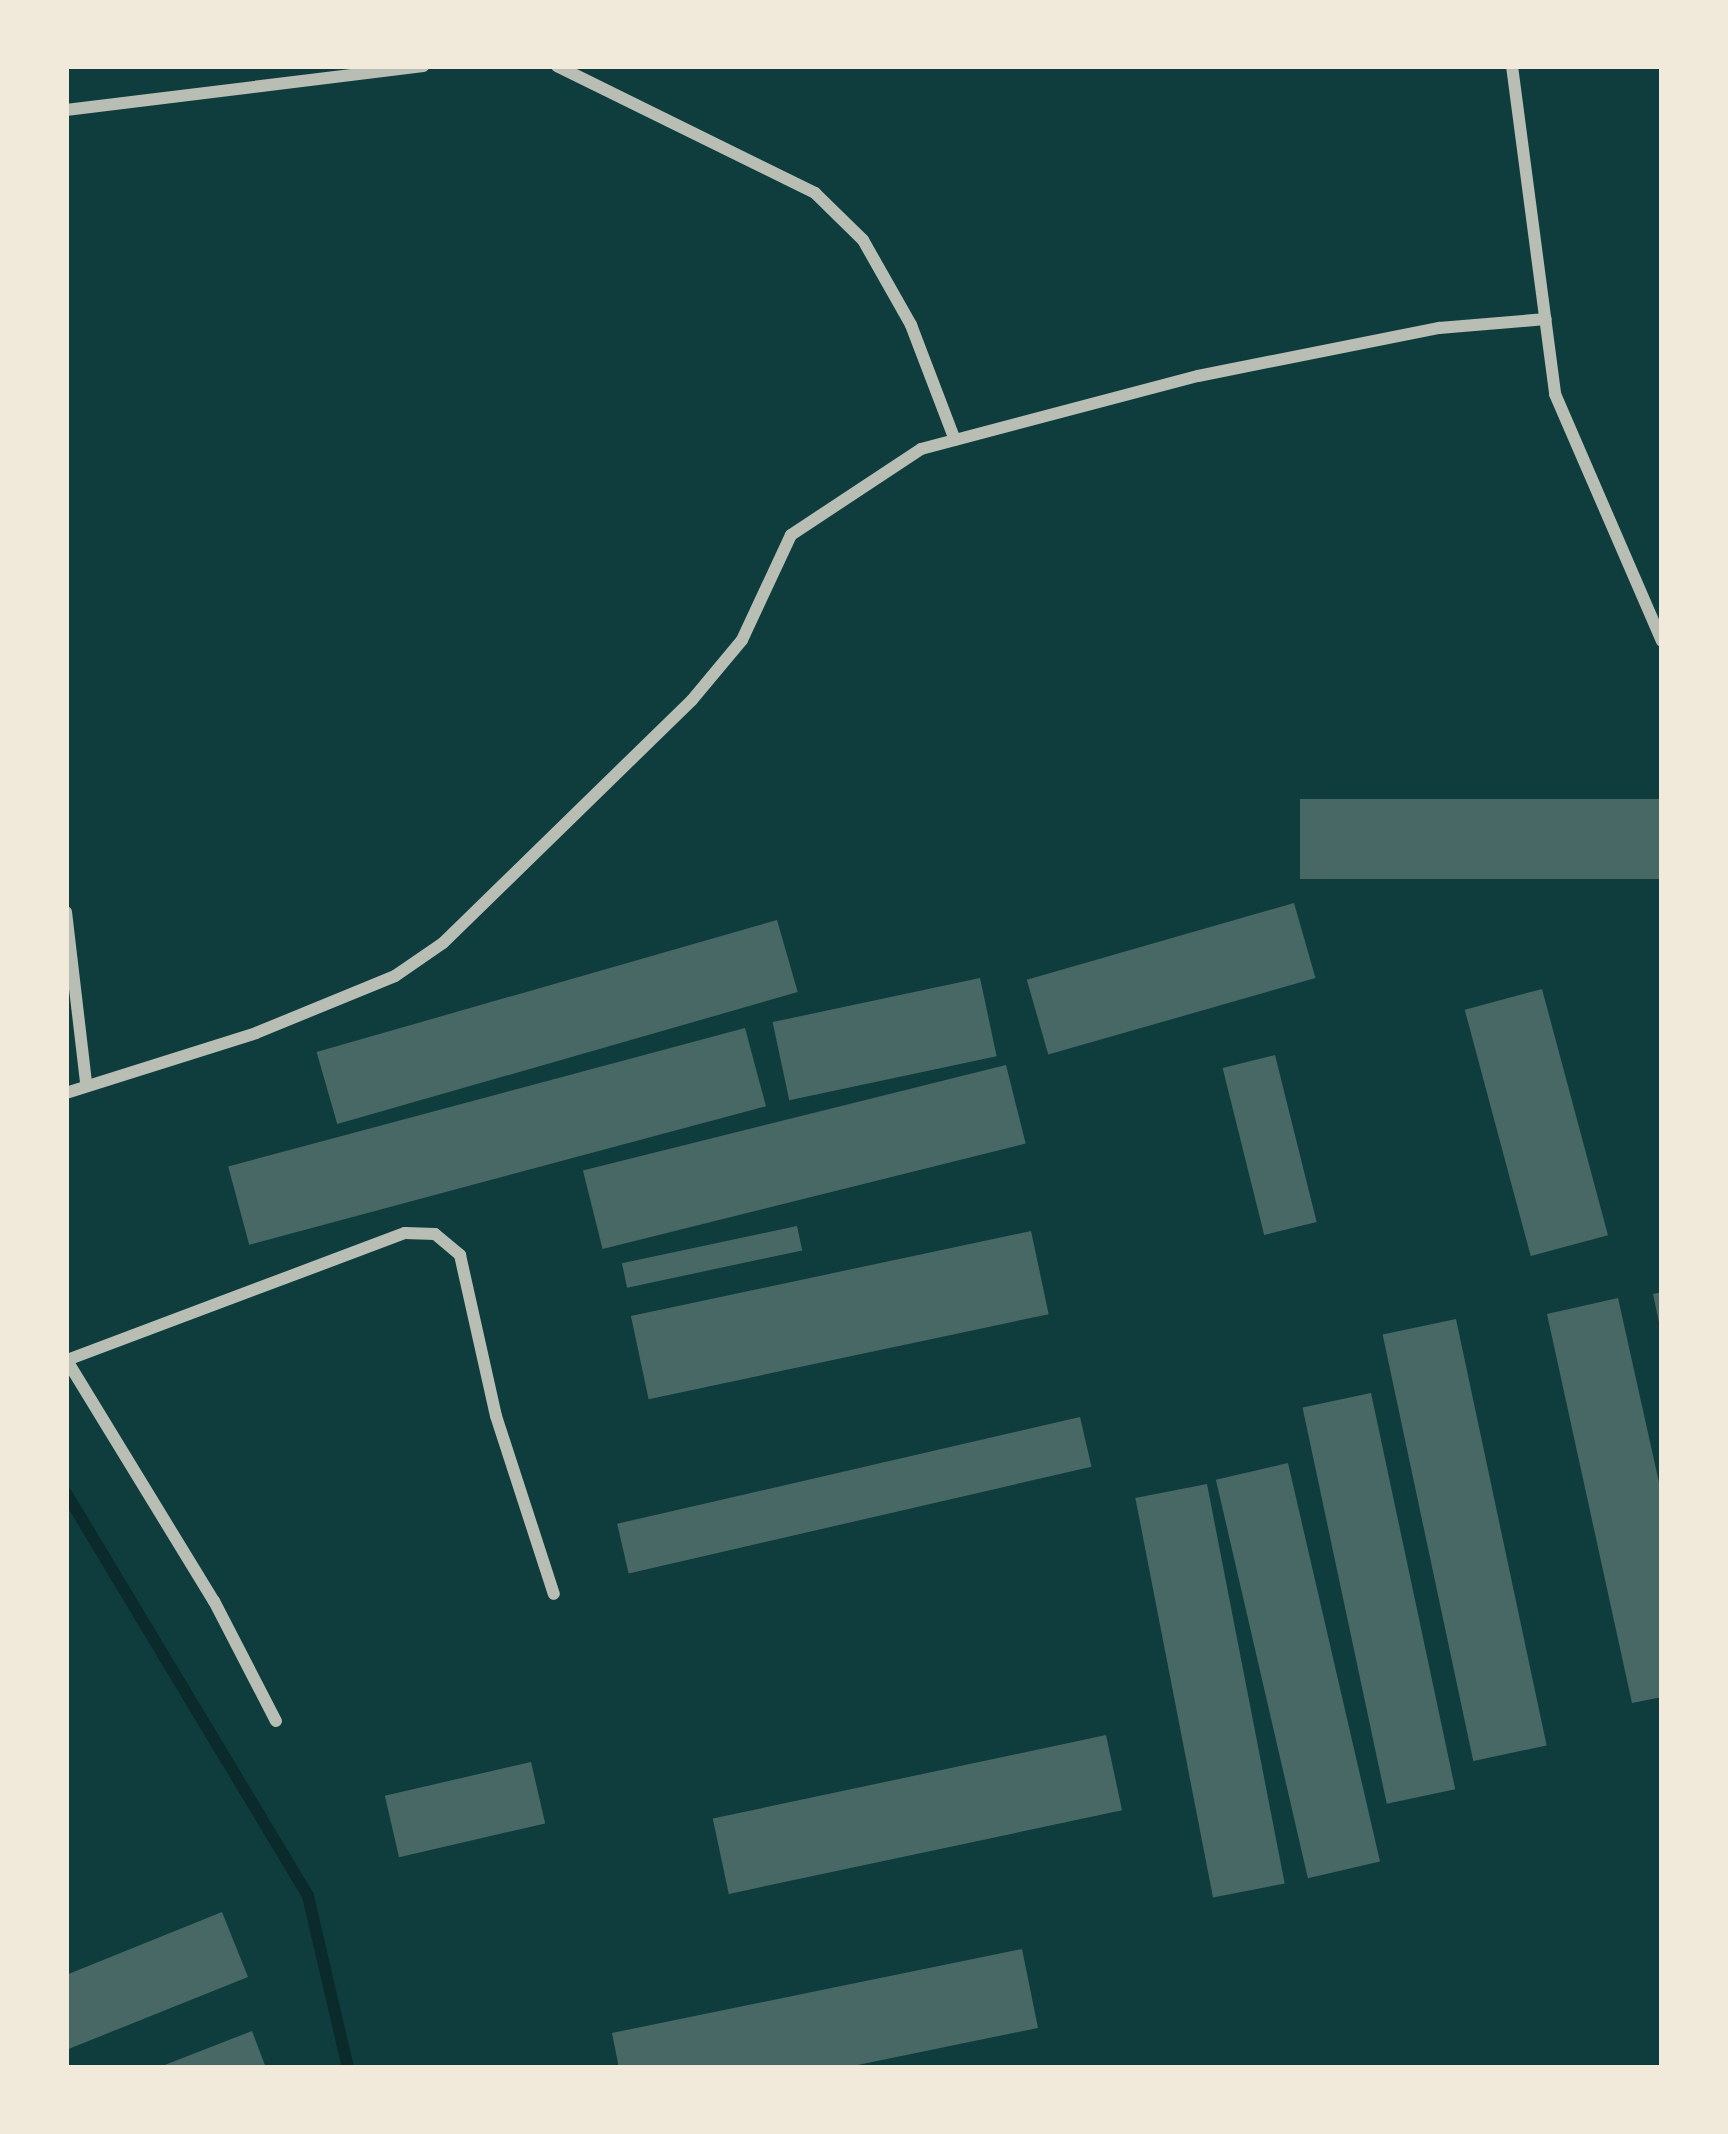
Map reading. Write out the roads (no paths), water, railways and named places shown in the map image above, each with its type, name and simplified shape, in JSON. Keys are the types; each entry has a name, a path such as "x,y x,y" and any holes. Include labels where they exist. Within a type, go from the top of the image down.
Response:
{"street":[{"path":"66,110 423,66"},
{"path":"557,66 815,193 863,240 911,325 955,440"},
{"path":"1512,66 1555,394 1662,641"},
{"path":"66,1093 86,1081 256,1033 395,976 443,943 704,685 742,640 791,536 921,449 1198,376 1439,328 1546,319"},
{"path":"66,912 86,1081"},
{"path":"276,1721 214,1601 67,1359 405,1233 435,1234 460,1255 496,1416 554,1594"}],"waterway":[{"path":"66,1493 308,1896 348,2068"}]}
